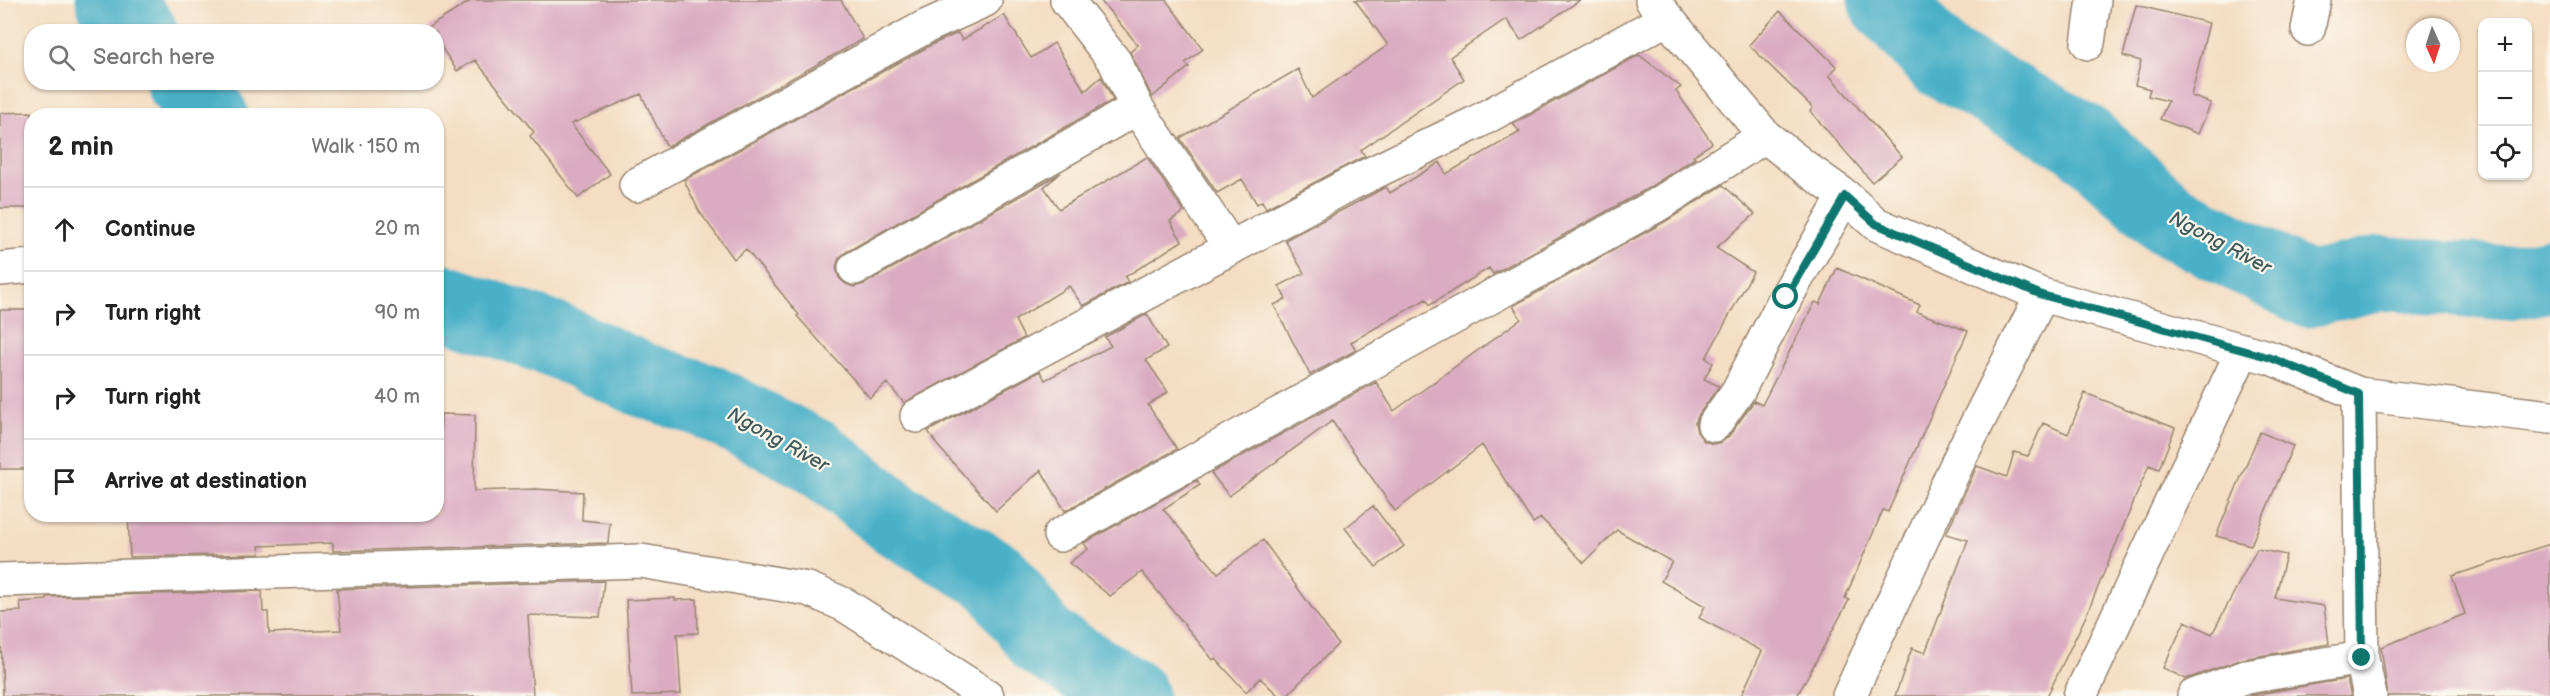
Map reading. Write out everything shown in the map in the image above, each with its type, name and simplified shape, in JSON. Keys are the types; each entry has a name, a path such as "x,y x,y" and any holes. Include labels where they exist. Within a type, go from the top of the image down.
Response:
{"street":[{"path":"636,185 925,27 985,0"},
{"path":"1067,0 1115,62 1137,108 1231,248"},
{"path":"2088,43 2094,0"},
{"path":"917,416 1350,184 1477,122 1659,10 1765,136 1845,196 1876,224 2042,295 2271,358 2359,394 2550,417"},
{"path":"855,268 1137,108"},
{"path":"1060,535 1657,205 1765,136"},
{"path":"1714,425 1738,391 1786,297 1845,196"},
{"path":"0,268 24,266"},
{"path":"1849,696 1964,449 2042,295"},
{"path":"2080,696 2243,350"},
{"path":"2359,394 2362,658 2370,696"},
{"path":"0,580 641,561 808,589 845,605 987,696"},
{"path":"2194,696 2246,677 2362,658"}],"building":[{"path":"472,0 841,0 863,39 667,147 641,94 571,124 610,174 578,198 530,136 534,132 475,60 457,71 444,51 444,24 434,24"},
{"path":"1100,0 1166,0 1203,49 1185,63 1189,67 1152,97 1130,52 1138,45"},
{"path":"1355,0 1580,0 1521,40 1506,19 1450,57 1464,79 1361,150 1365,156 1266,208 1262,201 1257,204 1242,179 1217,193 1180,138 1298,69 1312,98 1388,45"},
{"path":"2136,5 2209,23 2191,96 2211,103 2198,134 2160,119 2168,101 2148,96 2150,89 2135,85 2141,61 2123,56"},
{"path":"1780,11 1837,67 1829,75 1902,157 1872,182 1810,111 1813,108 1749,45"},
{"path":"1004,15 1031,58 1054,43 1085,91 1101,77 1113,100 846,252 839,258 836,267 839,278 854,287 864,284 1061,173 1044,187 1059,209 1147,157 1184,212 1170,221 1182,241 1125,277 1128,282 1083,306 1069,286 1015,320 1024,338 904,403 887,383 870,398 797,316 799,315 746,249 734,259 699,211 684,180 933,44 958,33 962,40"},
{"path":"1639,55 1681,87 1676,91 1712,143 1693,156 1695,158 1647,189 1493,274 1489,268 1430,305 1426,299 1351,342 1356,350 1310,375 1274,305 1286,299 1279,286 1304,273 1285,240 1386,187 1390,193 1440,162 1446,174 1520,132 1513,124"},
{"path":"24,112 24,208 0,208 0,113"},
{"path":"1723,185 1755,214 1716,248 1753,272 1706,358 1713,363 1704,379 1719,386 1695,423 1697,432 1704,441 1713,444 1722,442 1729,436 1754,401 1762,405 1815,302 1820,304 1837,268 1920,305 1917,312 1968,331 1888,512 1883,510 1845,598 1849,600 1797,696 1741,696 1762,651 1699,618 1705,606 1661,581 1672,562 1617,530 1584,563 1541,518 1533,523 1482,445 1395,511 1332,421 1229,496 1211,473 1376,382 1394,411 1521,319 1513,306 1666,221"},
{"path":"0,310 24,310 24,469 0,469"},
{"path":"1147,314 1167,348 1146,360 1168,392 1148,405 1177,449 1065,511 1041,470 996,511 937,445 928,431 1040,371 1045,380 1111,346 1105,337"},
{"path":"2085,393 2175,428 2159,469 2149,465 2085,618 2047,696 1895,696 1912,648 1925,653 1968,540 1946,534 1977,466 2007,477 2014,452 2028,456 2043,423 2068,434"},
{"path":"444,414 475,415 474,491 536,489 583,492 582,520 610,523 608,543 333,551 333,543 259,546 260,554 130,557 128,522 444,522"},
{"path":"2260,432 2293,446 2251,545 2216,536"},
{"path":"1197,480 1200,485 1163,509 1218,573 1263,540 1338,644 1286,696 1279,696 1260,678 1246,692 1215,658 1213,660 1142,572 1110,596 1069,563 1088,549 1084,543"},
{"path":"1373,506 1404,546 1376,567 1345,528"},
{"path":"2550,544 2550,696 2388,696 2381,647 2465,614 2452,576"},
{"path":"2257,549 2286,555 2275,598 2324,606 2329,644 2243,659 2186,679 2163,668 2185,621 2212,634"},
{"path":"604,581 600,617 528,615 533,696 3,696 0,612 21,611 20,602 47,600 47,597 262,591 263,612 268,612 269,633 341,630 337,589"},
{"path":"675,598 675,600 697,599 698,633 677,634 681,694 632,696 626,600"},
{"path":"2347,679 2351,696 2249,696 2251,695"}],"waterway":[{"name":"Ngong River","path":"113,0 133,24"},
{"name":"Ngong River","path":"1885,0 1940,60 2082,140 2171,220 2309,290 2380,273 2508,283 2550,275"},
{"name":"Ngong River","path":"190,90 204,108"},
{"name":"Ngong River","path":"444,302 558,341 643,380 707,401 815,456 897,520 995,577 1043,641 1131,696"}],"route":[{"path":"1786,297 1845,196 1876,224 2042,295 2271,358 2359,394 2362,658"}]}
